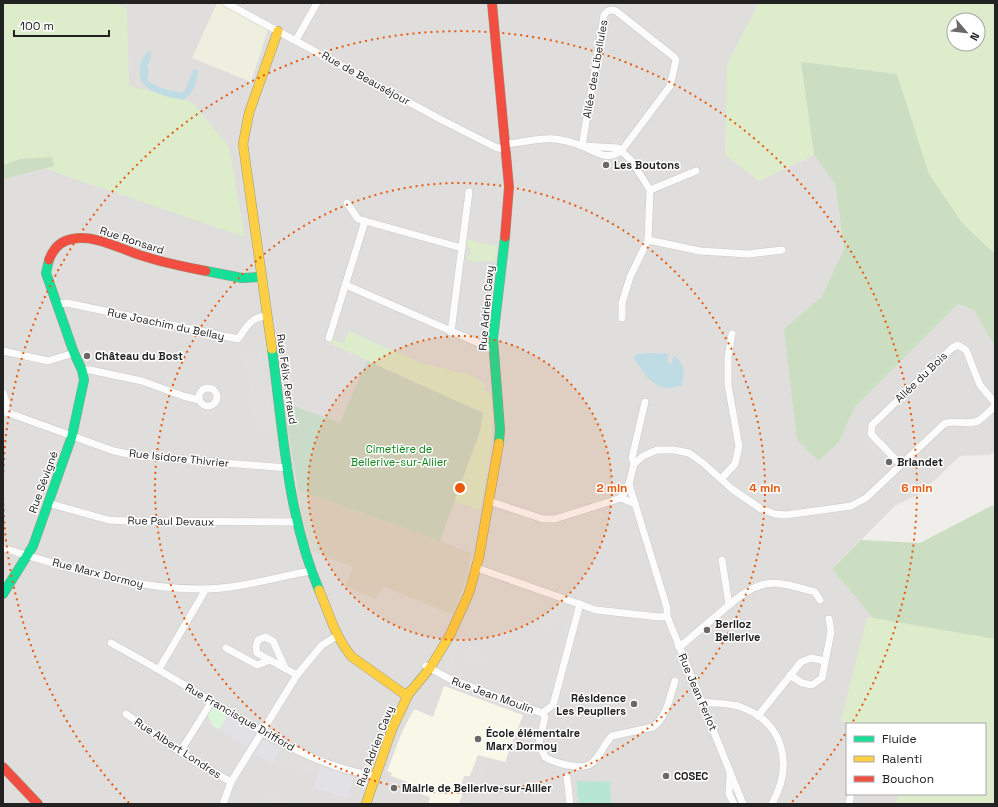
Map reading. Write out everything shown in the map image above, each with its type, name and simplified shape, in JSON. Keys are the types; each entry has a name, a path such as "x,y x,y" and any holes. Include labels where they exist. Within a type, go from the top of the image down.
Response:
{"street":[{"name":"Rue de Beauséjour","path":"226,3 494,147 507,147"},
{"path":"296,40 317,3"},
{"name":"Rue Adrien Cavy","path":"366,804 374,776 392,727 407,696 438,654 460,614 477,568 489,501 500,429 492,349 507,222 509,187 507,147 492,3"},
{"name":"Allée des Libellules","path":"582,146 588,100 606,12 611,10 616,11 676,60 670,86 622,150"},
{"name":"Rue Félix Perraud","path":"278,31 249,113 243,144 260,277 296,522 301,546 337,636 344,649 352,657 407,696"},
{"path":"507,147 546,139 556,139 582,146 614,146 622,150 631,160 650,190 648,240 628,284 622,303 622,318"},
{"path":"650,190 696,171"},
{"path":"451,332 469,192"},
{"path":"347,203 358,219 462,248"},
{"path":"328,338 365,221"},
{"name":"Rue Ronsard","path":"82,370 74,353 46,273 47,262 51,252 60,245 80,238 94,240 162,263 246,278 260,277"},
{"path":"648,240 700,251 748,254 782,250"},
{"path":"346,285 492,349"},
{"name":"Rue Joachim du Bellay","path":"57,304 67,303 238,339 252,320 259,316 266,316"},
{"path":"721,479 736,464 739,446 728,385 728,357 732,334"},
{"name":"Allée du Bois","path":"900,464 871,434 872,425 952,348 958,345 966,350 980,385 995,405"},
{"path":"3,351 48,361 74,353"},
{"path":"82,370 90,370 142,380 183,396 199,400"},
{"name":"Rue Sévigné","path":"3,594 29,556 72,436 84,380 82,370"},
{"path":"3,393 7,404 4,411"},
{"path":"621,498 629,484 634,464 632,458 645,402"},
{"path":"634,464 643,456 658,450 674,450 689,453 704,463 721,479 761,508 775,514 786,515 851,506 859,503 944,424 953,421 978,420 995,405"},
{"name":"Rue Isidore Thivrier","path":"4,411 114,451 139,456 288,468"},
{"name":"Rue Jean Ferlot","path":"629,484 667,608 667,616 743,804"},
{"path":"489,501 543,519 555,519 621,498 635,504"},
{"name":"Rue Paul Devaux","path":"48,503 108,520 296,522"},
{"name":"Rue Marx Dormoy","path":"3,548 92,574 130,583 158,587 206,589 253,584 311,571"},
{"path":"722,560 729,605"},
{"path":"477,568 596,610 659,617 667,616"},
{"path":"678,646 682,645 752,587 772,583 783,583 815,592 820,600"},
{"path":"159,669 206,589"},
{"name":"Rue Jean Moulin","path":"428,667 450,679 542,713 553,705 580,604"},
{"path":"790,675 802,683 812,685 822,678 831,632 829,619"},
{"path":"223,804 231,782 297,675 322,645 337,636"},
{"path":"285,669 273,641 266,637 258,640 256,647 257,653 285,669 297,675"},
{"name":"Rue Francisque Drifford","path":"111,643 159,669 285,745 333,765 374,776"},
{"path":"226,648 257,665 270,660"},
{"path":"758,716 801,662 805,659 825,661"},
{"path":"542,713 545,717 539,743 545,758 570,766 588,765 593,762 612,736 653,727 657,724 663,716 675,681"},
{"path":"180,752 212,701"},
{"path":"701,702 732,705 758,716 774,733 779,742 784,758 782,782 772,804"},
{"name":"Rue Albert Londres","path":"126,714 180,752 231,782"},
{"path":"3,767 38,804"},
{"name":"Rue Jean Ferlot","path":"730,769 730,794 734,804"},
{"path":"567,776 570,804"}],"shaded area":[{"path":"3,3 759,3 727,65 759,181 814,155 835,184 844,249 822,296 784,329 839,442 855,407 958,304 974,310 995,347 995,453 988,455 960,456 920,494 896,505 832,569 873,618 867,619 841,721 852,723 846,723 846,795 898,795 896,804 3,804"},
{"path":"261,349 274,431 257,434 244,352"},
{"path":"480,364 487,367 493,394 490,389 474,376"},
{"path":"868,433 888,454 883,458 863,438"},
{"path":"298,490 472,553 464,585 453,615 383,586 377,598 373,598 345,586 353,567 308,550 302,523"},
{"path":"557,603 561,604 551,634 547,629"},
{"path":"571,607 577,609 570,635 563,637"},
{"path":"479,611 508,623 503,627 475,615"},
{"path":"463,624 467,624 450,671 444,669"},
{"path":"465,643 491,652 488,657 466,649"},
{"path":"567,643 557,685 551,686 561,645"},
{"path":"469,652 492,660 483,667 461,659"},
{"path":"444,686 523,715 505,762 478,755 470,777 462,783 466,785 459,804 428,804 430,797 421,794 423,788 391,776 392,773 387,771 402,732 414,709 433,717"},
{"path":"228,715 256,732 248,747 219,730"},
{"path":"536,715 541,716 535,748 530,748"},
{"path":"263,740 281,749 273,764 254,754"},
{"path":"605,749 610,752 599,767 585,775 571,775 574,769 584,769"},
{"path":"283,753 315,766 311,776 279,762"},
{"path":"478,755 491,759 481,787 483,788 477,804 459,804 466,785 462,783 464,776 470,776"},
{"path":"320,766 354,777 348,799 313,788"},
{"path":"270,792 297,804 266,804"}],"green space":[{"path":"3,3 116,3 127,8 129,86 191,101 229,147 245,237 37,166 3,167"},
{"path":"217,3 220,3 268,30 251,82 192,58"},
{"path":"759,3 995,3 995,254 963,224 929,174 897,74 801,63 814,155 759,181 725,155 727,65"},
{"path":"801,62 897,74 929,174 963,224 995,254 995,347 974,310 958,304 855,407 839,442 818,461 797,439 784,329 822,296 844,249 835,184 814,155"},
{"path":"52,157 54,166 3,179 3,165 20,159"},
{"path":"467,239 497,245 495,261 477,262 468,260 466,257 470,255 471,249 467,246"},
{"path":"349,331 421,363 474,376 486,385 483,389 491,394 492,439 480,510 454,501 480,431 483,413 327,342 329,338 343,344"},
{"name":"Cimetière de Bellerive-sur-Aliier","path":"367,361 483,413 480,431 440,541 298,490 283,402 340,423"},
{"path":"991,506 995,506 995,639 873,618 832,569 861,540 920,543"},
{"path":"867,618 995,639 995,804 896,804 898,795 986,795 986,723 852,723 841,721"},
{"path":"213,707 228,715 219,730 212,725 208,715"},
{"path":"577,781 610,782 611,804 579,804 579,798 577,798"}],"water":[{"path":"150,50 151,57 147,67 149,68 147,80 159,87 181,93 185,90 193,70 198,70 197,79 192,91 183,100 154,92 143,83 140,77 141,64 144,56"},
{"path":"638,354 669,354 667,362 671,364 674,355 681,362 683,369 682,386 666,388 661,387 651,381 633,357"}],"traffic: fast":[{"path":"499,443 500,429 493,339 505,237"},
{"path":"3,594 33,546 72,436 84,380 82,370 74,353 46,273 49,260"},
{"path":"206,271 242,278 260,277"},
{"path":"272,349 283,441 293,502 308,561 319,590"}],"traffic: slow":[{"path":"272,349 243,144 249,113 278,31"},
{"path":"407,696 430,668 450,635 469,593 479,557 499,443"},
{"path":"319,590 333,625 341,641 352,657 407,696"},
{"path":"366,804 392,729 410,691"}],"traffic: jam":[{"path":"492,3 509,187 505,237"},
{"path":"49,260 55,249 61,244 68,240 81,238 109,243 174,265 206,271"},
{"path":"3,767 38,804"}],"place":[{"name":"Les Boutons","path":"606,165"},
{"name":"Château du Bost","path":"87,356"},
{"name":"Briandet","path":"889,462"},
{"name":"Berlioz Bellerive","path":"707,630"},
{"name":"Résidence Les Peupliers","path":"634,704"},
{"name":"École élémentaire Marx Dormoy","path":"478,739"},
{"name":"COSEC","path":"666,776"},
{"name":"Mairie de Bellerive-sur-Allier","path":"394,788"}]}
